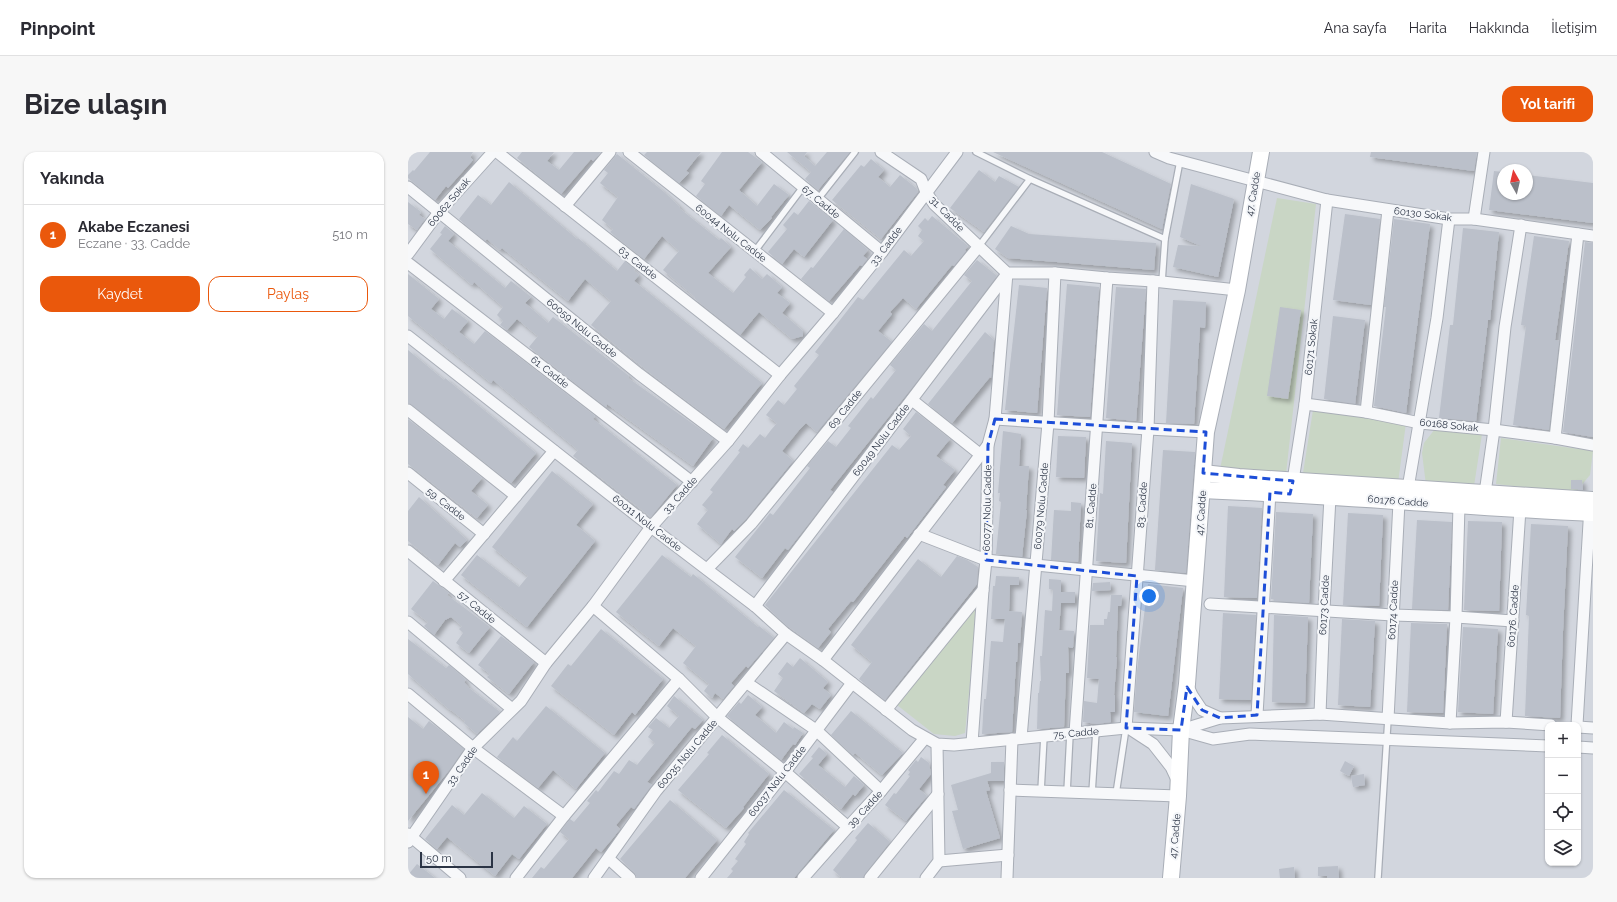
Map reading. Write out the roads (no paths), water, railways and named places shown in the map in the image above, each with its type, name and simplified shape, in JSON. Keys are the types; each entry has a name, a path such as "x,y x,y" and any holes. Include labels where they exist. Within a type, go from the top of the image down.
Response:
{"street":[{"name":"60062 Sokak","path":"408,254 439,212 493,152"},
{"name":"63. Cadde","path":"496,152 780,376"},
{"path":"565,206 610,152"},
{"name":"60044 Nolu Cadde","path":"631,152 833,313"},
{"name":"67. Cadde","path":"761,152 882,252"},
{"name":"31. Cadde","path":"881,152 921,179 926,192 934,204 1007,273"},
{"name":"33. Cadde","path":"409,838 473,748 521,701 546,663 593,606 651,527 728,441 833,313 882,252 957,152"},
{"name":"60130 Sokak","path":"1155,152 1167,154 1180,161 1328,200 1449,219 1474,219 1593,236"},
{"name":"47. Cadde","path":"1171,878 1181,730 1187,684 1206,432 1237,290 1261,152"},
{"path":"1474,219 1484,152"},
{"name":"60059 Nolu Cadde","path":"408,187 639,374 728,441"},
{"name":"60171 Sokak","path":"1292,487 1305,404 1328,200"},
{"path":"1366,412 1388,210"},
{"name":"60174 Cadde","path":"1388,719 1393,615 1403,495 1420,423 1437,318 1449,219"},
{"path":"1484,500 1494,430 1505,327 1521,225"},
{"path":"1555,438 1578,234"},
{"name":"69. Cadde","path":"707,569 751,524 978,246"},
{"name":"61. Cadde","path":"408,263 692,482"},
{"path":"1007,273 1055,273 1237,290"},
{"name":"60049 Nolu Cadde","path":"755,606 1007,273"},
{"name":"60077 Nolu Cadde","path":"972,743 986,560 988,445 995,419 1007,273"},
{"name":"60079 Nolu Cadde","path":"1007,878 1010,790 1036,565 1048,422 1055,273"},
{"name":"81. Cadde","path":"1072,733 1097,426 1107,278"},
{"name":"83. Cadde","path":"1128,728 1137,576 1158,282"},
{"name":"60011 Nolu Cadde","path":"408,336 651,527 755,606 786,634 823,660 924,738 937,744"},
{"path":"912,400 981,455"},
{"name":"60168 Sokak","path":"1305,404 1366,412 1420,423 1494,430 1555,438 1593,445"},
{"path":"408,410 516,496"},
{"path":"995,419 1206,432"},
{"path":"823,660 988,445"},
{"path":"444,581 554,451"},
{"path":"1203,473 1239,477 1292,487 1484,500 1592,503 1577,722"},
{"name":"59. Cadde","path":"410,478 484,534"},
{"name":"60176 Cadde","path":"1202,490 1270,492 1292,487 1330,497 1403,495 1459,505 1484,500 1520,509 1592,503"},
{"path":"1256,715 1270,492"},
{"name":"60173 Cadde","path":"1320,714 1330,497"},
{"path":"1450,723 1456,617 1459,505"},
{"name":"60176. Cadde","path":"1506,722 1520,509"},
{"path":"919,534 986,560 1195,581"},
{"name":"57. Cadde","path":"408,551 546,663"},
{"path":"886,710 983,590"},
{"path":"1210,604 1513,621"},
{"path":"593,606 679,679 717,717 785,772 848,827"},
{"path":"408,622 512,709"},
{"name":"60035 Nolu Cadde","path":"594,878 656,791 747,683 786,634"},
{"path":"516,878 564,816 679,679"},
{"path":"747,683 816,730 881,792"},
{"name":"60037 Nolu Cadde","path":"701,878 785,772 852,683"},
{"path":"1187,684 1202,710 1220,718"},
{"path":"408,694 473,748 564,816"},
{"path":"1181,730 1220,718 1256,715 1320,714 1450,723 1506,722 1545,725"},
{"path":"1581,726 1593,728"},
{"path":"1010,790 1116,794 1178,789 1171,767 1153,744 1128,728"},
{"name":"75. Cadde","path":"937,744 954,745 1128,728 1181,730"},
{"path":"1181,730 1213,739 1250,734 1545,746"},
{"name":"39. Cadde","path":"803,878 881,792 924,738"},
{"path":"926,878 939,861 937,744"},
{"path":"1581,747 1593,748"},
{"path":"870,878 938,794"},
{"path":"409,838 460,878"},
{"path":"939,861 1008,855"},
{"path":"608,859 630,878"}],"lane":[{"path":"818,199 855,152"},
{"path":"976,152 1030,179 1165,238"},
{"path":"1158,282 1180,161"},
{"path":"978,246 1030,179"},
{"path":"754,251 803,187"},
{"path":"1378,878 1388,719"},
{"path":"1116,794 1128,728"},
{"path":"1092,793 1096,731"},
{"path":"1067,792 1072,733"},
{"path":"1041,791 1044,736"}],"place":[{"name":"Akabe Eczanesi","path":"426,794"}]}
